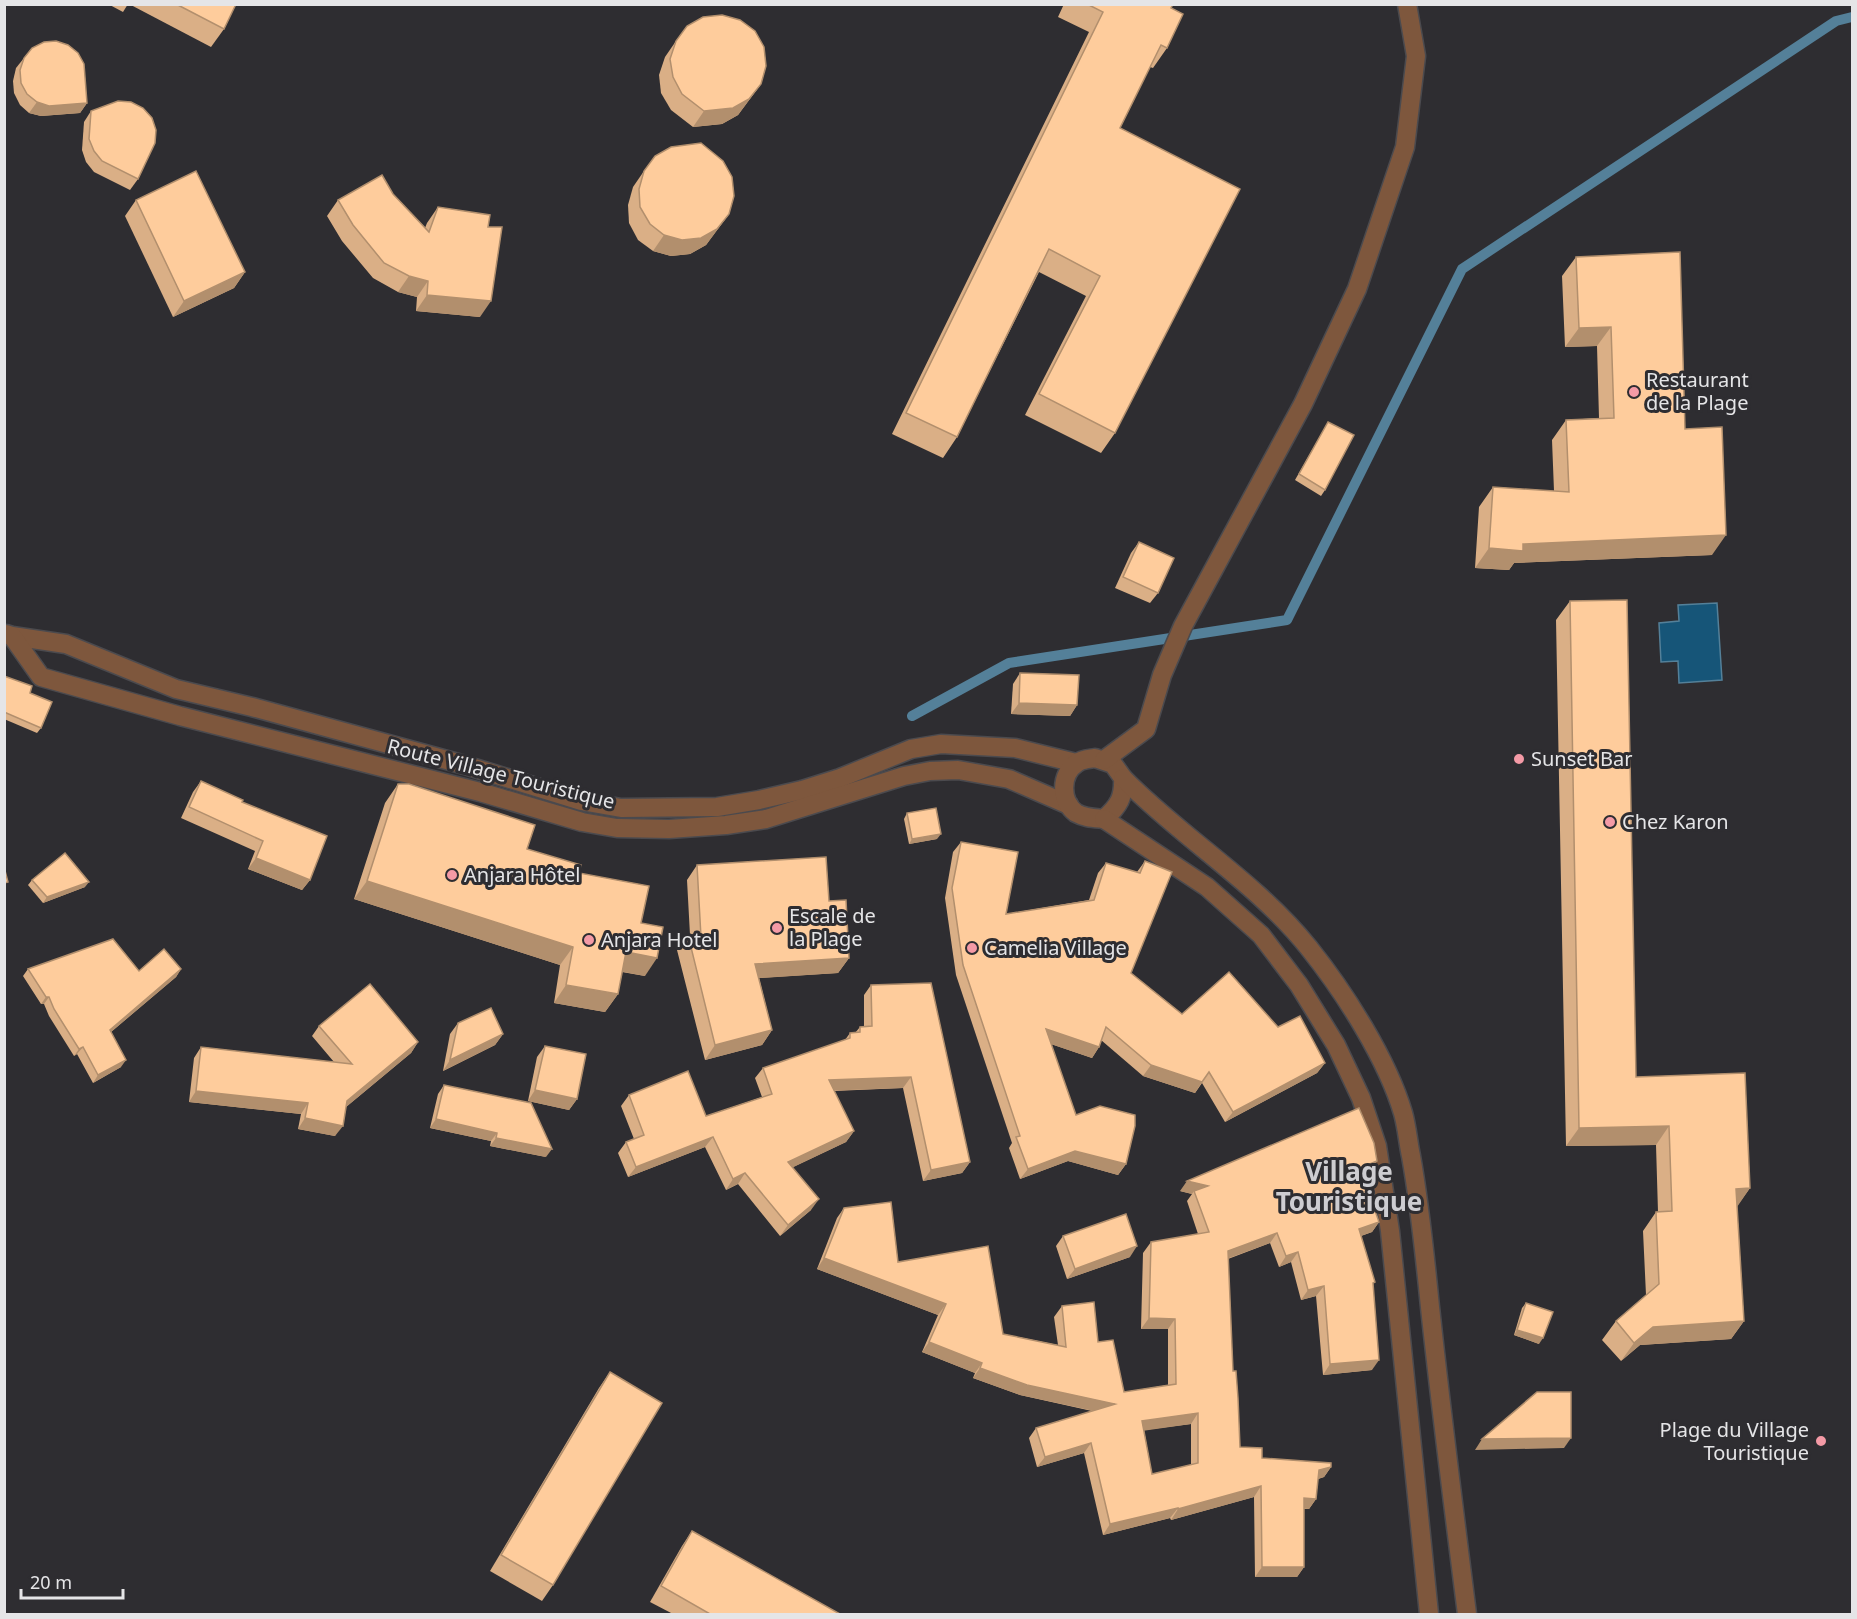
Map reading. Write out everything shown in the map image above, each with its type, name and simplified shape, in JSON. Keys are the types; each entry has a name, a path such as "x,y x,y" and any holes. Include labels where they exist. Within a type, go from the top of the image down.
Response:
{"street":[{"path":"1104,760 1146,729 1162,675 1183,626 1303,404 1357,290 1405,147 1416,56 1407,4"},
{"name":"Route Village Touristique","path":"8,635 66,644 176,688 465,765 581,801 621,807 717,807 759,800 840,778 911,749 941,744 1015,748 1076,763"},
{"name":"Route Village Touristique","path":"8,635 41,677 180,716 480,792 582,822 605,826 688,828 766,819 904,776 930,771 958,770 1009,779 1069,805"},
{"path":"1429,1614 1390,1231 1377,1146 1361,1098 1336,1045 1312,1005 1262,935 1207,886 1104,819 1082,815 1069,805 1063,787 1065,778 1076,763 1085,759 1095,758 1113,764 1150,805 1231,870 1272,908 1309,948 1353,1009 1381,1060 1403,1114 1419,1200 1467,1614"},
{"path":"1104,819 1123,797 1124,778"}],"water":[{"path":"1717,603 1722,680 1679,683 1678,661 1661,662 1659,623 1679,621 1678,605"}],"building":[{"path":"176,4 236,4 224,29"},
{"path":"1087,4 1173,4 1171,8 1183,14 1167,48 1161,45 1120,128 1240,189 1115,433 1039,394 1100,276 1049,249 957,437 906,413 1103,12"},
{"path":"722,15 740,20 755,31 764,47 766,66 761,84 749,99 733,108 704,111 682,94 673,77 670,59 676,41 687,26 703,17"},
{"path":"56,41 68,45 78,53 84,64 87,103 49,106 37,102 27,94 21,83 20,70 24,58 32,48 44,42"},
{"path":"118,101 131,102 143,108 152,118 156,130 155,143 138,179 102,161 94,151 89,139 91,111"},
{"path":"701,143 723,161 732,177 734,196 729,214 717,229 701,238 682,240 664,235 650,224 640,207 639,189 644,171 655,156 671,147"},
{"path":"196,171 245,272 184,301 136,200"},
{"path":"382,175 393,194 429,232 438,207 490,215 488,227 502,227 491,301 427,295 428,281 409,276 384,263 353,225 338,200"},
{"name":"Restaurant de la Plage","path":"1680,252 1685,429 1722,427 1726,535 1523,544 1523,551 1489,548 1493,487 1569,492 1566,420 1614,418 1611,327 1579,328 1576,257"},
{"path":"1328,422 1354,435 1325,490 1299,474"},
{"path":"1139,542 1174,558 1158,593 1123,577"},
{"path":"1627,600 1636,1077 1745,1073 1750,1188 1736,1189 1744,1321 1653,1327 1634,1343 1616,1321 1659,1284 1656,1212 1672,1211 1669,1126 1579,1128 1570,601"},
{"path":"1020,673 1079,675 1077,705 1019,703"},
{"path":"4,676 32,686 30,693 52,702 41,728 4,712"},
{"path":"201,781 243,800 242,802 327,836 310,880 256,858 263,841 189,807"},
{"path":"398,784 409,784 535,825 527,849 581,865 579,873 649,886 641,923 663,927 657,958 626,952 618,994 566,985 573,947 367,881"},
{"path":"936,808 941,834 912,839 907,813"},
{"path":"961,842 1018,852 1006,914 1094,900 1106,863 1140,873 1145,861 1172,872 1131,973 1182,1014 1229,972 1278,1027 1300,1016 1325,1063 1233,1112 1209,1072 1202,1082 1151,1065 1106,1027 1099,1047 1046,1029 1076,1115 1100,1106 1135,1115 1135,1126 1126,1164 1075,1151 1028,1169 1016,1137 1020,1136 963,965 952,888"},
{"path":"65,853 89,882 47,897 32,880"},
{"path":"826,857 829,901 846,900 849,958 755,964 772,1030 715,1045 688,935 701,937 697,865"},
{"path":"4,867 8,882 4,883"},
{"path":"113,939 139,971 164,949 181,969 110,1030 126,1060 98,1075 83,1047 79,1049 49,997 46,997 28,969"},
{"path":"931,983 970,1162 931,1170 911,1077 829,1080 854,1131 788,1162 819,1199 788,1225 745,1173 733,1179 713,1137 636,1167 626,1142 644,1135 629,1095 688,1071 706,1116 772,1094 763,1068 850,1038 850,1033 860,1032 860,1027 872,1026 871,985"},
{"path":"370,984 418,1042 347,1101 343,1126 305,1118 308,1103 196,1091 201,1047 352,1064 319,1026"},
{"path":"491,1008 503,1034 450,1060 458,1023"},
{"path":"545,1046 586,1054 577,1099 535,1090"},
{"path":"444,1085 531,1103 552,1149 496,1138 497,1133 436,1119"},
{"path":"1359,1108 1374,1143 1377,1161 1360,1168 1379,1222 1359,1229 1375,1282 1373,1283 1379,1360 1330,1364 1324,1286 1308,1290 1298,1252 1286,1256 1277,1233 1228,1251 1233,1371 1236,1371 1240,1447 1262,1448 1262,1458 1331,1463 1331,1467 1319,1470 1316,1499 1304,1498 1304,1567 1262,1567 1261,1486 1178,1509 1110,1524 1091,1443 1045,1457 1036,1428 1115,1404 1027,1385 980,1368 982,1363 929,1342 946,1304 824,1258 844,1208 891,1202 898,1262 988,1246 1003,1334 1066,1347 1062,1306 1094,1302 1098,1342 1113,1340 1124,1392 1176,1384 1175,1319 1149,1318 1151,1242 1209,1232 1194,1191 1208,1186 1187,1181","holes":["1198,1413 1198,1463 1152,1474 1142,1421"]},
{"path":"1126,1214 1137,1246 1075,1269 1063,1236"},
{"path":"1526,1303 1553,1312 1543,1338 1517,1330"},
{"path":"610,1372 662,1403 553,1585 501,1555"},
{"path":"1537,1392 1571,1392 1571,1438 1482,1439"},
{"path":"692,1531 840,1614 710,1614 661,1586"}],"waterway":[{"path":"912,716 1009,663 1287,620 1462,269 1836,21 1852,17"}],"place":[{"name":"Restaurant de la Plage","path":"1634,392"},
{"name":"Sunset Bar","path":"1519,759"},
{"name":"Chez Karon","path":"1610,822"},
{"name":"Anjara Hôtel","path":"452,875"},
{"name":"Escale de la Plage","path":"777,928"},
{"name":"Anjara Hotel","path":"589,940"},
{"name":"Camelia Village","path":"972,948"},
{"name":"Plage du Village Touristique","path":"1821,1441"}],"district":[{"name":"Village Touristique","path":"1349,1187"}]}
